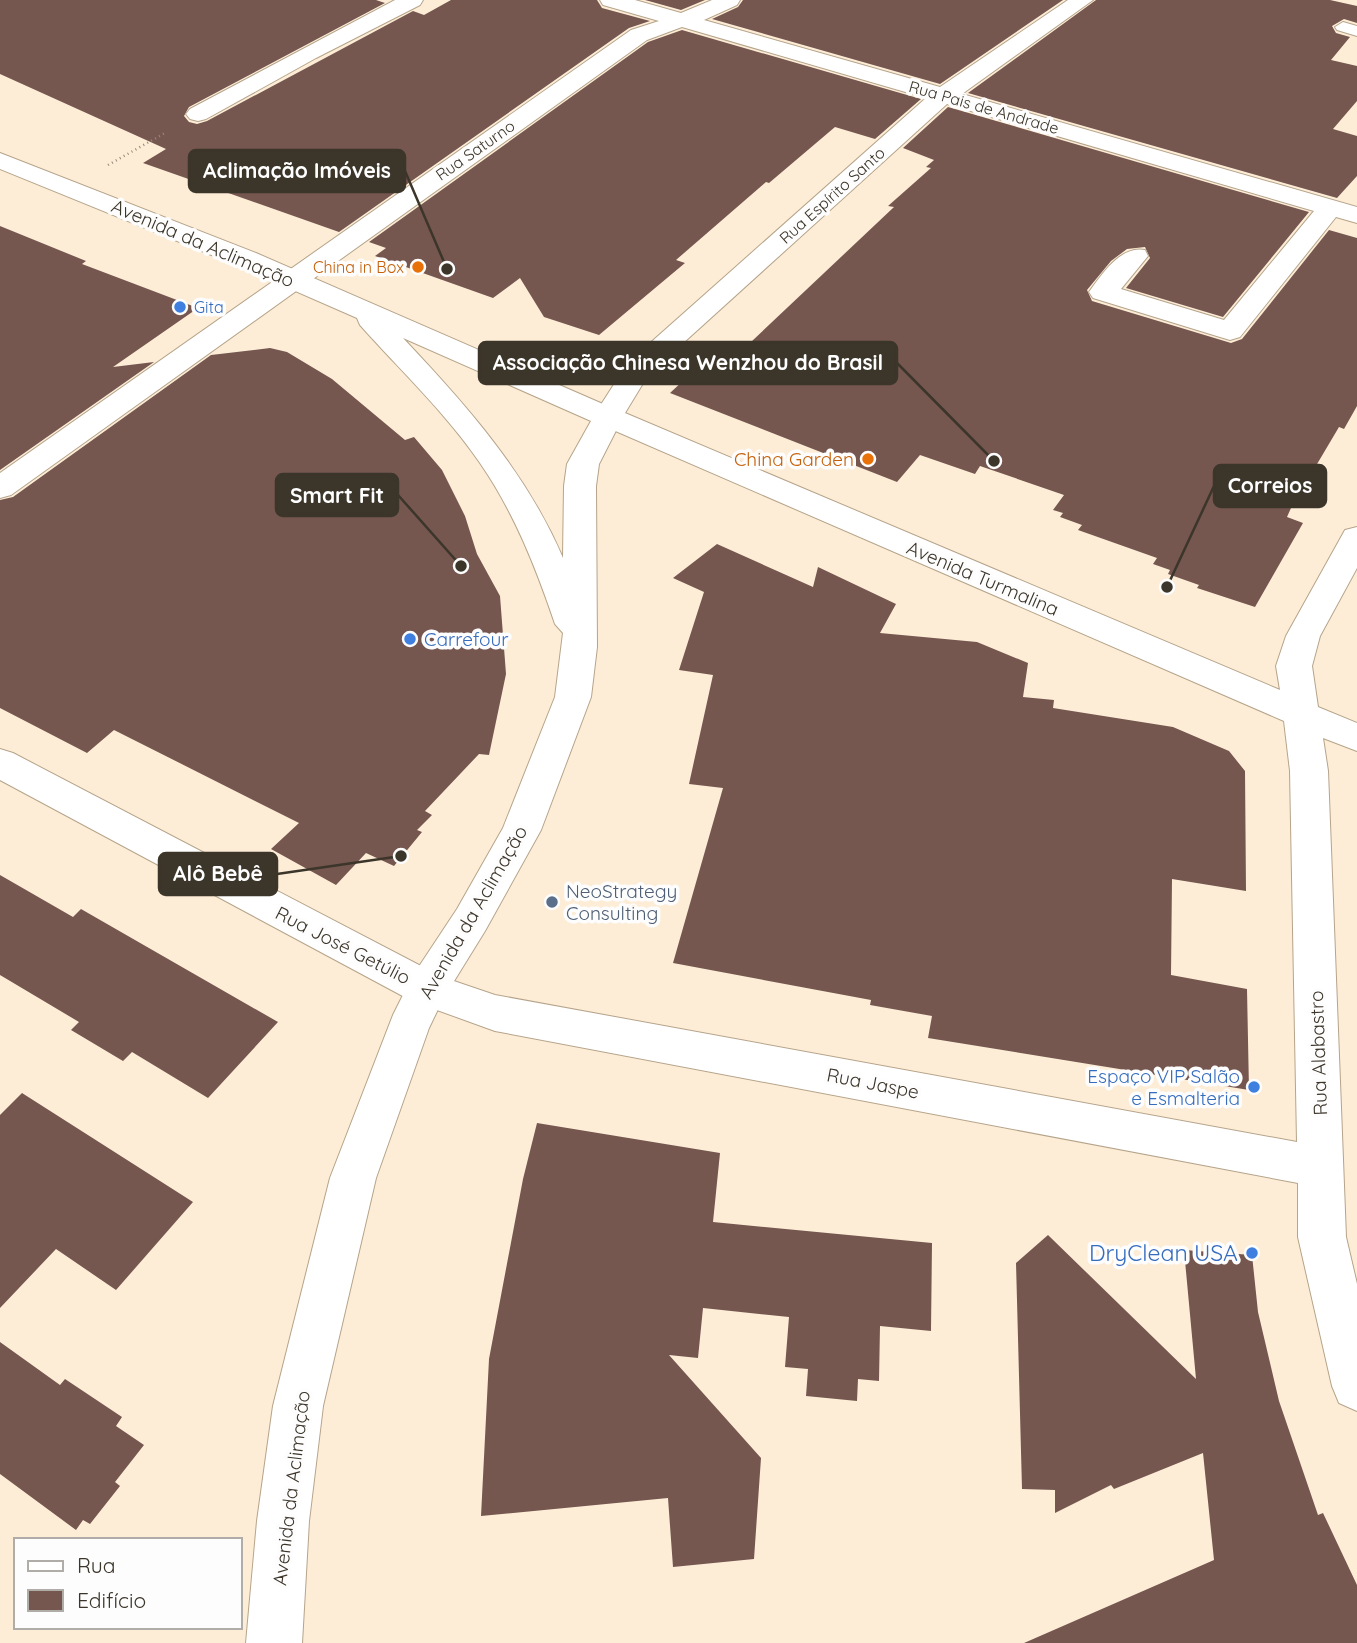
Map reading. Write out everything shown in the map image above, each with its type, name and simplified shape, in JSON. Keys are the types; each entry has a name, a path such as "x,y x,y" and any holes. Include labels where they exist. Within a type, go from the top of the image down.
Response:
{"street":[{"path":"198,114 308,53 412,0"},
{"name":"Rua Pais de Andrade","path":"611,0 1344,211"},
{"name":"Rua Espírito Santo","path":"608,417 630,381 650,358 944,95 1082,0"},
{"name":"Rua Saturno","path":"0,488 639,35 721,5"},
{"name":"Avenida da Aclimação","path":"0,160 246,259 291,281 608,417 583,464 580,486 580,647 573,696 522,830 471,920 427,989 408,1028 353,1178 298,1406 283,1521 274,1643"},
{"path":"1135,256 1104,292 1230,331 1344,211"},
{"path":"361,309 475,435 498,468 542,547 580,647"},
{"name":"Avenida Turmalina","path":"608,417 1357,738"},
{"name":"Rua Alabastro","path":"1357,537 1295,654 1294,666 1309,771 1322,1237 1357,1386"},
{"name":"Rua José Getúlio","path":"0,763 427,989"},
{"name":"Rua Jaspe","path":"427,989 495,1013 1321,1167"}],"path":[{"path":"68,188 198,114"}],"building":[{"path":"0,0 376,0 385,3 189,107 184,116 189,122 197,124 413,11 424,15 451,0 597,0 602,8 650,21 629,28 339,232 143,163 166,149 0,74"},
{"path":"645,0 705,0 681,10"},
{"path":"743,0 1063,0 940,84 712,19 738,7"},
{"path":"1096,0 1330,0 1357,6 1357,23 1344,19 1332,26 1336,33 1350,37 1331,60 1357,66 1357,101 1333,129 1357,136 1357,176 1337,198 968,93"},
{"path":"682,30 921,99 875,139 835,127 676,260 685,263 599,335 544,317 520,278 493,298 375,256 386,248 369,242 648,42"},
{"path":"948,107 1309,212 1223,317 1126,288 1150,258 1145,247 1127,249 1111,261 1087,290 1092,301 1231,343 1242,339 1329,230 1357,238 1357,406 1344,429 1339,427 1291,508 1287,517 1303,523 1255,607 1197,588 1199,585 1168,574 1170,570 1153,564 1157,558 1078,530 1082,525 1060,517 1063,513 1053,510 1064,495 980,466 975,474 920,455 897,482 670,393 715,351 735,357 894,207 888,206 931,168 926,167 934,160 903,148"},
{"path":"0,226 86,261 82,264 198,308 113,367 154,362 0,470"},
{"path":"270,348 287,352 332,379 405,440 414,437 442,470 465,516 477,554 500,596 506,674 489,755 479,754 425,811 432,815 417,830 422,832 394,866 366,853 336,885 271,849 299,823 114,730 87,753 0,708 0,500 13,497 211,355"},
{"path":"717,544 813,587 818,567 896,604 880,633 977,642 1028,663 1023,697 1054,700 1053,708 1173,727 1229,751 1245,771 1246,891 1172,879 1171,975 1247,989 1249,1090 928,1038 932,1016 870,1005 871,1000 673,963 723,788 689,784 713,675 679,670 704,592 673,578"},
{"path":"0,875 73,917 81,909 278,1022 208,1098 132,1052 123,1061 71,1030 79,1022 0,975"},
{"path":"22,1093 193,1202 116,1290 56,1249 0,1308 0,1115"},
{"path":"537,1123 720,1153 713,1222 932,1243 931,1331 880,1326 879,1381 858,1379 857,1401 806,1396 808,1369 785,1367 789,1317 703,1308 698,1358 669,1355 761,1458 754,1559 673,1567 668,1498 481,1516 489,1359 523,1179"},
{"path":"1048,1235 1196,1379 1184,1250 1252,1255 1258,1312 1279,1401 1318,1515 1323,1513 1357,1585 1357,1643 1024,1643 1214,1560 1203,1453 1114,1489 1111,1485 1055,1513 1055,1490 1022,1489 1016,1263"},
{"path":"0,1342 60,1385 65,1379 122,1417 116,1426 144,1445 115,1482 120,1486 90,1524 83,1520 76,1530 0,1474"}],"place":[{"name":"China in Box","path":"418,267"},
{"name":"Aclimação Imóveis","path":"447,269"},
{"name":"Gita","path":"180,307"},
{"name":"China Garden","path":"868,459"},
{"name":"Associação Chinesa Wenzhou do Brasil","path":"994,461"},
{"name":"Smart Fit","path":"461,566"},
{"name":"Correios","path":"1167,587"},
{"name":"Carrefour","path":"410,639"},
{"name":"Alô Bebê","path":"401,856"},
{"name":"NeoStrategy Consulting","path":"552,902"},
{"name":"Espaço VIP Salão e Esmalteria","path":"1254,1087"},
{"name":"DryClean USA","path":"1252,1253"}]}
